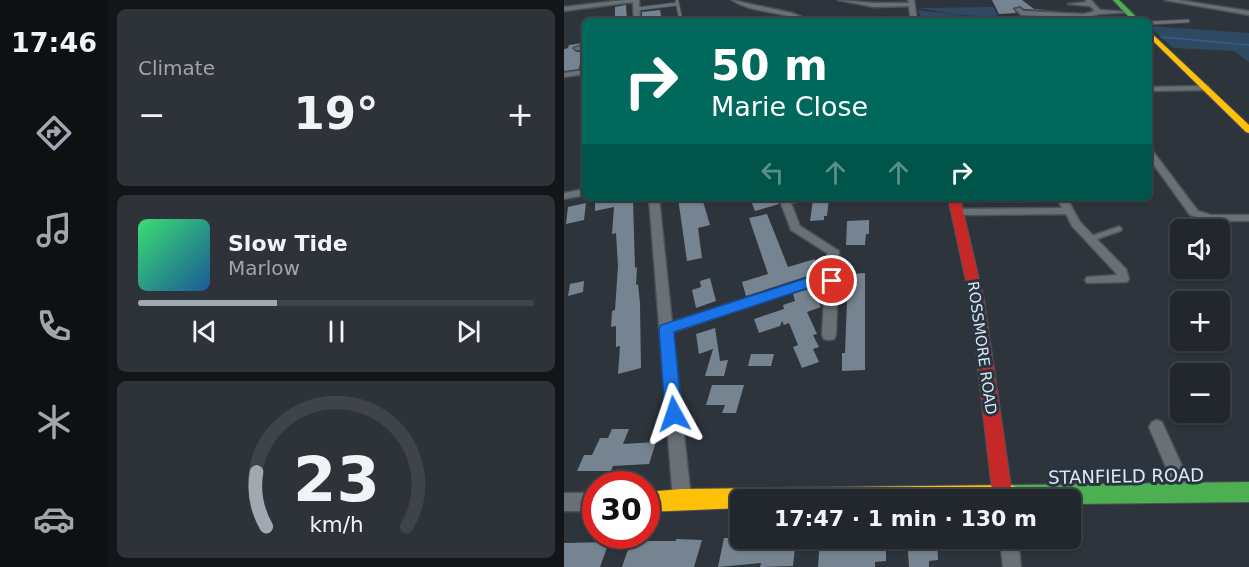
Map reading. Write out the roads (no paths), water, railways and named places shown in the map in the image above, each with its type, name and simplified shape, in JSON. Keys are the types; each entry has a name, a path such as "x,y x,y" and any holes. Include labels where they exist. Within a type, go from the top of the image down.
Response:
{"street":[{"path":"564,9 636,0 638,18"},
{"path":"735,0 747,6 801,18"},
{"path":"841,0 874,4 911,2 914,18"},
{"path":"1116,0 1132,16"},
{"path":"1168,0 1249,13"},
{"path":"1071,4 1089,2 1099,12"},
{"path":"1018,9 1021,13 1084,16 1099,12 1132,16"},
{"path":"1036,13 1039,18"},
{"path":"1152,36 1249,130"},
{"path":"577,48 582,47"},
{"path":"564,75 582,72"},
{"path":"1152,89 1205,88"},
{"path":"1152,156 1194,213 1210,218 1249,218"},
{"path":"564,196 582,193"},
{"path":"654,201 682,499"},
{"path":"785,201 795,228 833,251 829,335"},
{"name":"ROSSMORE ROAD","path":"955,201 977,300 1002,489"},
{"path":"1063,201 1068,212 1090,240 1122,272 1123,279 1090,280"},
{"path":"957,212 1068,212"},
{"path":"666,329 813,281 832,281"},
{"path":"1157,427 1185,492"},
{"name":"STANFIELD ROAD","path":"1081,495 1185,492 1247,496"},
{"name":"STANFIELD ROAD","path":"660,501 730,499"},
{"path":"564,502 582,502"},
{"path":"1010,549 1012,567"}],"lane":[{"path":"636,9 677,2 680,16"},
{"path":"1152,23 1188,21"},
{"path":"1090,240 1119,229"}],"waterway":[{"path":"1161,37 1249,45"}]}
